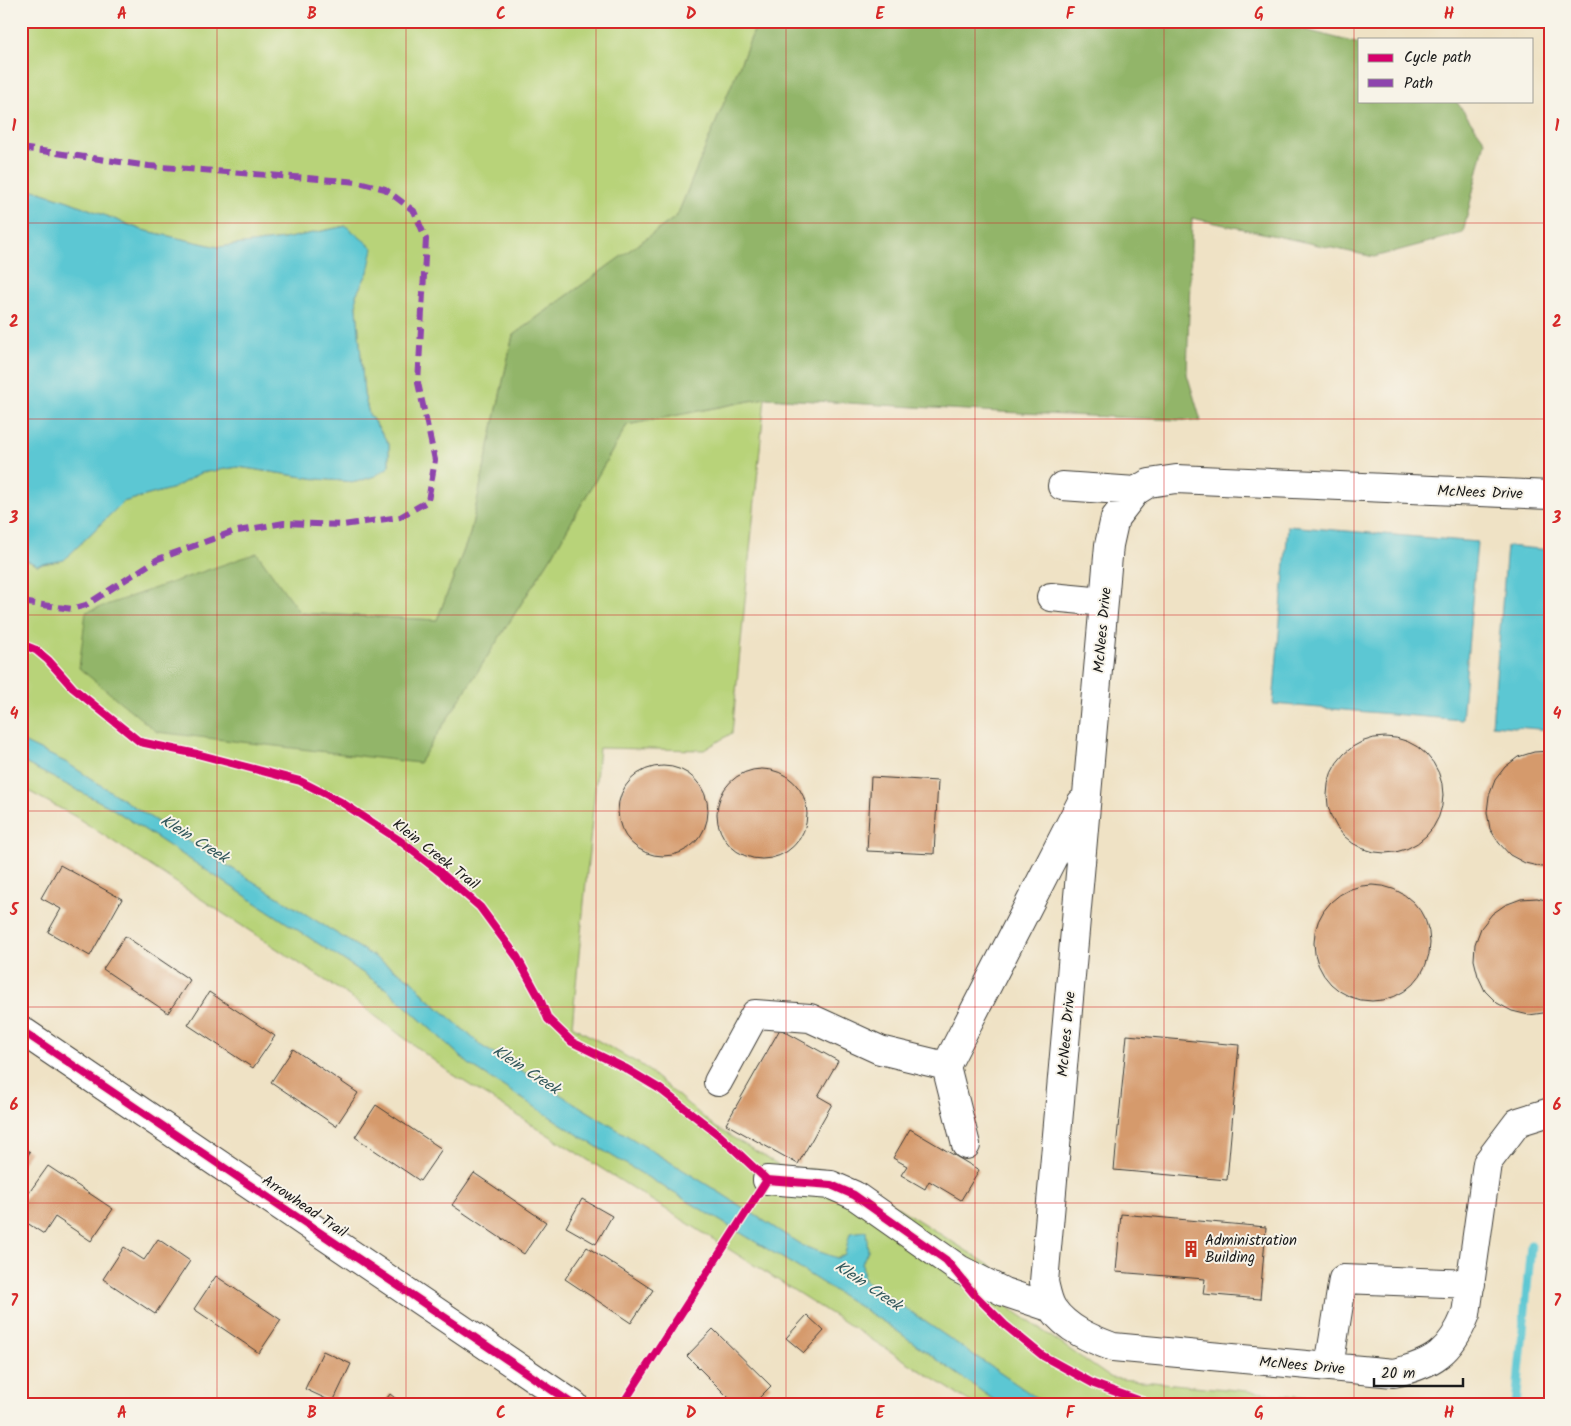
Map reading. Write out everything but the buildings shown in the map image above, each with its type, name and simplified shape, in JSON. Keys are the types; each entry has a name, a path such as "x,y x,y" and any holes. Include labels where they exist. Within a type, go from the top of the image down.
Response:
{"street":[{"name":"McNees Drive","path":"1550,495 1176,479 1149,483 1136,491 1115,518 1109,545 1104,602 1086,728 1088,790 1044,1282 1052,1308 1068,1324 1086,1337 1113,1347 1394,1373 1420,1367 1439,1356 1458,1336 1466,1314 1487,1163 1518,1122 1550,1112"},
{"path":"1062,486 1136,491"},
{"path":"1051,597 1104,602"},
{"path":"966,1145 946,1066 1088,790"},
{"path":"718,1082 755,1014 810,1018 880,1050 946,1066"},
{"name":"Arrowhead Trail","path":"21,1030 574,1405"},
{"path":"767,1180 831,1185 854,1195 959,1269 1004,1292 1052,1308"},
{"path":"1329,1367 1343,1280 1471,1284"}],"green space":[{"path":"21,21 758,21 677,216 513,335 470,534 437,620 300,613 86,612 419,763 553,554 627,425 765,398 732,733 704,750 599,748 572,1026 643,1066 715,1127 782,1167 822,1170 848,1176 1008,1277 1001,1302 1111,1378 1391,1405 1005,1405 1025,1390 864,1280 862,1263 868,1250 849,1243 845,1254 836,1258 803,1246 483,1047 426,997 413,981 159,823 67,763 21,741 21,558 37,565 64,560 123,502 174,488 200,473 238,467 317,479 356,482 375,476 389,466 389,444 369,414 364,394 356,295 368,272 346,226 284,239 218,247 142,230 68,201 21,186"},
{"path":"758,21 1282,21 1286,25 1358,43 1358,102 1457,102 1485,141 1463,233 1374,257 1192,218 1187,374 1201,421 999,412 765,398 627,425 553,554 419,763 157,732 79,668 86,612 257,553 300,613 437,620 470,534 513,335 677,216"},
{"path":"21,761 110,807 351,965 388,990 470,1065 594,1145 794,1265 890,1326 1001,1405 975,1405 449,1072 349,996 76,817 21,787"}],"water":[{"path":"21,186 68,201 142,230 218,247 284,239 346,226 373,248 368,272 356,295 364,394 369,414 389,444 389,467 375,476 356,482 317,479 238,467 200,473 174,488 123,502 64,560 37,565 21,558"},
{"path":"1288,526 1477,542 1462,720 1273,704"},
{"path":"1507,546 1550,550 1550,730 1492,725"},
{"name":"Klein Creek","path":"21,741 67,763 159,823 413,981 426,997 483,1047 803,1246 837,1258 845,1254 850,1233 866,1231 868,1250 862,1263 864,1280 1047,1405 1001,1405 890,1326 794,1265 594,1145 470,1065 388,990 110,807 21,761"}],"waterway":[{"path":"1516,1405 1531,1245"}],"marked path":[{"path":"21,148 149,166 359,182 385,189 414,211 426,239 418,383 435,460 428,501 400,517 343,525 284,523 232,532 158,559 86,605 72,609 21,602"}],"cycle path":[{"name":"Klein Creek Trail","path":"21,644 36,650 48,660 73,688 140,742 197,754 300,781 341,802 399,840 480,907 517,957 540,999 548,1019 572,1042 625,1068 660,1089 719,1135 767,1180"},
{"path":"21,1030 574,1405"},
{"path":"767,1180 831,1185 854,1195 946,1260 974,1294 1005,1325 1043,1356 1094,1384 1152,1405"},
{"path":"622,1405 767,1180"}],"place":[{"name":"Administration Building","path":"1191,1249"}]}
